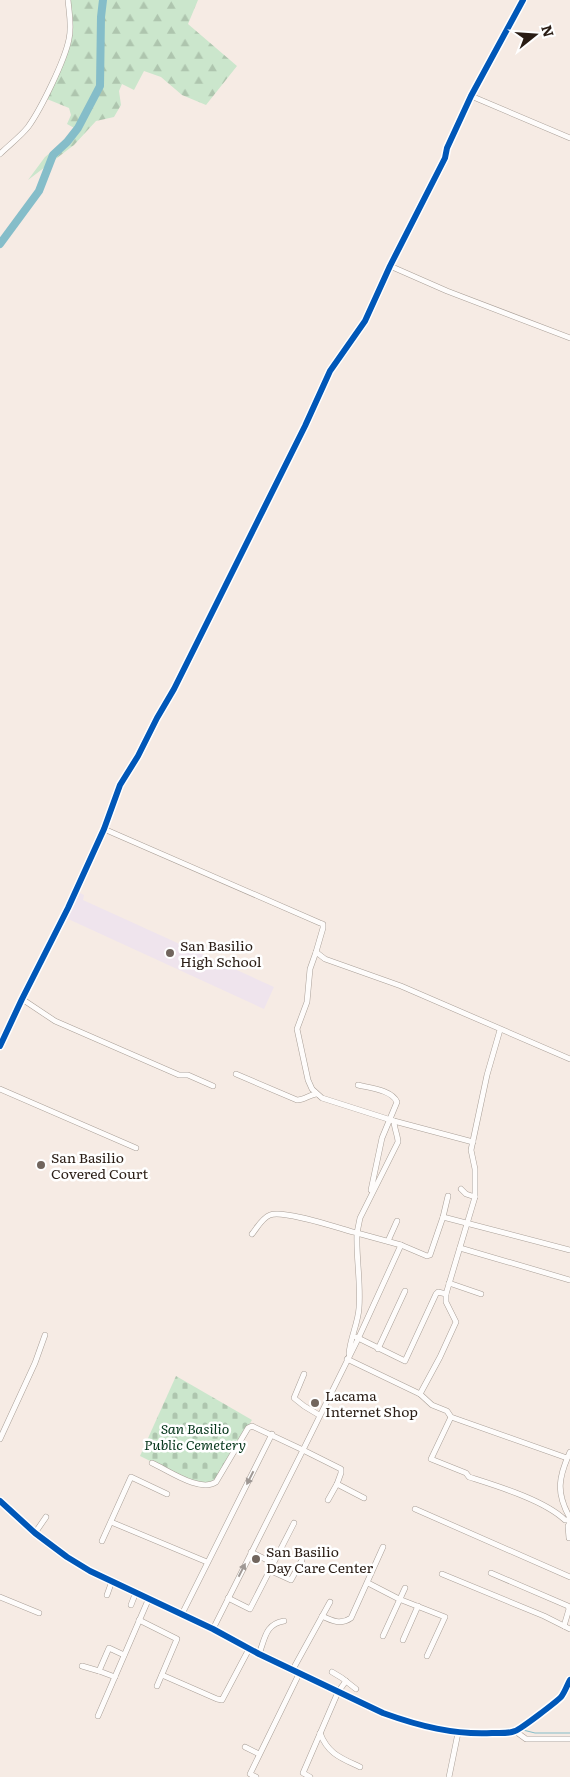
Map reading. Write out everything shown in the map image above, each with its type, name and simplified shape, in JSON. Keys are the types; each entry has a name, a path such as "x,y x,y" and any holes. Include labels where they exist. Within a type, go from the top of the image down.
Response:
{"street":[{"path":"0,154 27,127 43,100 58,68 69,39 70,19 68,0"},
{"path":"0,1046 68,908 104,829 120,785 138,756 216,608 330,371 365,321 390,266 445,158 447,148 471,96 523,0"},
{"path":"471,96 570,138"},
{"path":"390,266 447,291 570,338"},
{"path":"104,829 323,924 310,969 307,1002 297,1029 308,1080 316,1094 322,1098 392,1120 473,1142"},
{"path":"316,952 325,958 401,986 570,1060"},
{"path":"22,999 56,1021 179,1075 188,1076 213,1086"},
{"path":"420,1394 456,1322 446,1302 446,1294 475,1197 475,1169 471,1150 487,1075 500,1030"},
{"path":"236,1074 297,1100 316,1094"},
{"path":"358,1085 394,1096 397,1102 392,1120 382,1138 370,1197"},
{"path":"0,1089 136,1148"},
{"path":"356,1337 359,1308 357,1233 360,1218 398,1142 392,1120"},
{"path":"461,1189 466,1194 475,1197"},
{"path":"252,1234 266,1217 279,1213 388,1241 427,1256 430,1255 448,1196"},
{"path":"443,1217 570,1250"},
{"path":"388,1241 397,1221"},
{"path":"212,1629 303,1450 401,1245"},
{"path":"460,1248 570,1280"},
{"path":"449,1283 481,1294"},
{"path":"378,1349 405,1291"},
{"path":"356,1337 404,1361 436,1294 438,1292 446,1294"},
{"path":"0,1438 35,1363 45,1335"},
{"path":"348,1357 420,1394 432,1405 447,1412 451,1417 569,1455 560,1478 560,1497 567,1509 570,1520 568,1526 569,1538"},
{"path":"304,1374 294,1398 319,1415"},
{"path":"451,1417 431,1459 466,1473 469,1477 555,1510 565,1520 570,1520"},
{"path":"152,1463 191,1482 208,1486 216,1482 250,1427 255,1426 341,1469 337,1484 328,1500"},
{"path":"182,1614 272,1434"},
{"path":"102,1540 130,1477 168,1494"},
{"path":"337,1484 364,1498"},
{"path":"0,1502 35,1533 75,1562 249,1649 260,1652 294,1668 300,1674 340,1690 390,1716 421,1726 458,1733 487,1734 515,1731 562,1696 570,1680"},
{"path":"415,1509 570,1577"},
{"path":"35,1533 46,1517"},
{"path":"111,1522 207,1562"},
{"path":"228,1598 250,1609 294,1523"},
{"path":"322,1616 336,1622 349,1620 368,1583 383,1547"},
{"path":"251,1552 273,1563"},
{"path":"270,1570 291,1580 302,1560"},
{"path":"491,1573 568,1606 564,1626"},
{"path":"442,1574 544,1616 570,1629"},
{"path":"107,1595 112,1581"},
{"path":"368,1583 399,1599 445,1617 427,1656"},
{"path":"383,1636 405,1588"},
{"path":"131,1604 136,1592"},
{"path":"0,1597 39,1613"},
{"path":"98,1716 148,1598"},
{"path":"294,1668 330,1602"},
{"path":"403,1640 418,1606"},
{"path":"139,1620 177,1638 157,1686"},
{"path":"260,1652 270,1628 275,1622 284,1621"},
{"path":"100,1671 109,1648 124,1655"},
{"path":"162,1675 222,1700 249,1649"},
{"path":"82,1666 115,1678"},
{"path":"332,1672 356,1689"},
{"path":"256,1777 247,1774 300,1674"},
{"path":"310,1777 303,1773 340,1690 346,1681"},
{"path":"515,1731 526,1739 570,1739"},
{"path":"320,1733 328,1749 339,1757 360,1767"},
{"path":"449,1777 458,1733"},
{"path":"245,1748 259,1754"}],"shaded area":[{"name":"San Basilio High School","path":"78,892 84,895 83,900 274,987 264,1009 66,918"}],"green space":[{"path":"69,0 198,0 188,24 237,66 206,105 182,95 161,77 144,71 134,90 122,84 119,91 121,105 114,117 96,121 74,145 28,180 45,157 72,135 76,129 67,124 71,115 69,108 47,99 70,39"},
{"name":"San Basilio Public Cemetery","path":"176,1376 252,1420 215,1481 211,1484 193,1482 140,1456"}],"waterway":[{"path":"0,244 39,191 53,155 78,128 100,86 103,0"},
{"path":"523,1730 535,1733 570,1733"}],"cycle path":[{"path":"0,1046 68,908 104,829 120,785 174,689 305,426 330,371 365,321 390,266 445,158 447,148 471,96 523,0"},
{"path":"0,1501 35,1533 67,1557 90,1571 383,1713 410,1722 464,1733 512,1732 531,1721 561,1697 570,1680"}],"place":[{"name":"San Basilio High School","path":"170,953"},
{"name":"San Basilio Covered Court","path":"41,1165"},
{"name":"Lacama Internet Shop","path":"315,1403"},
{"name":"San Basilio Day Care Center","path":"256,1559"}]}
